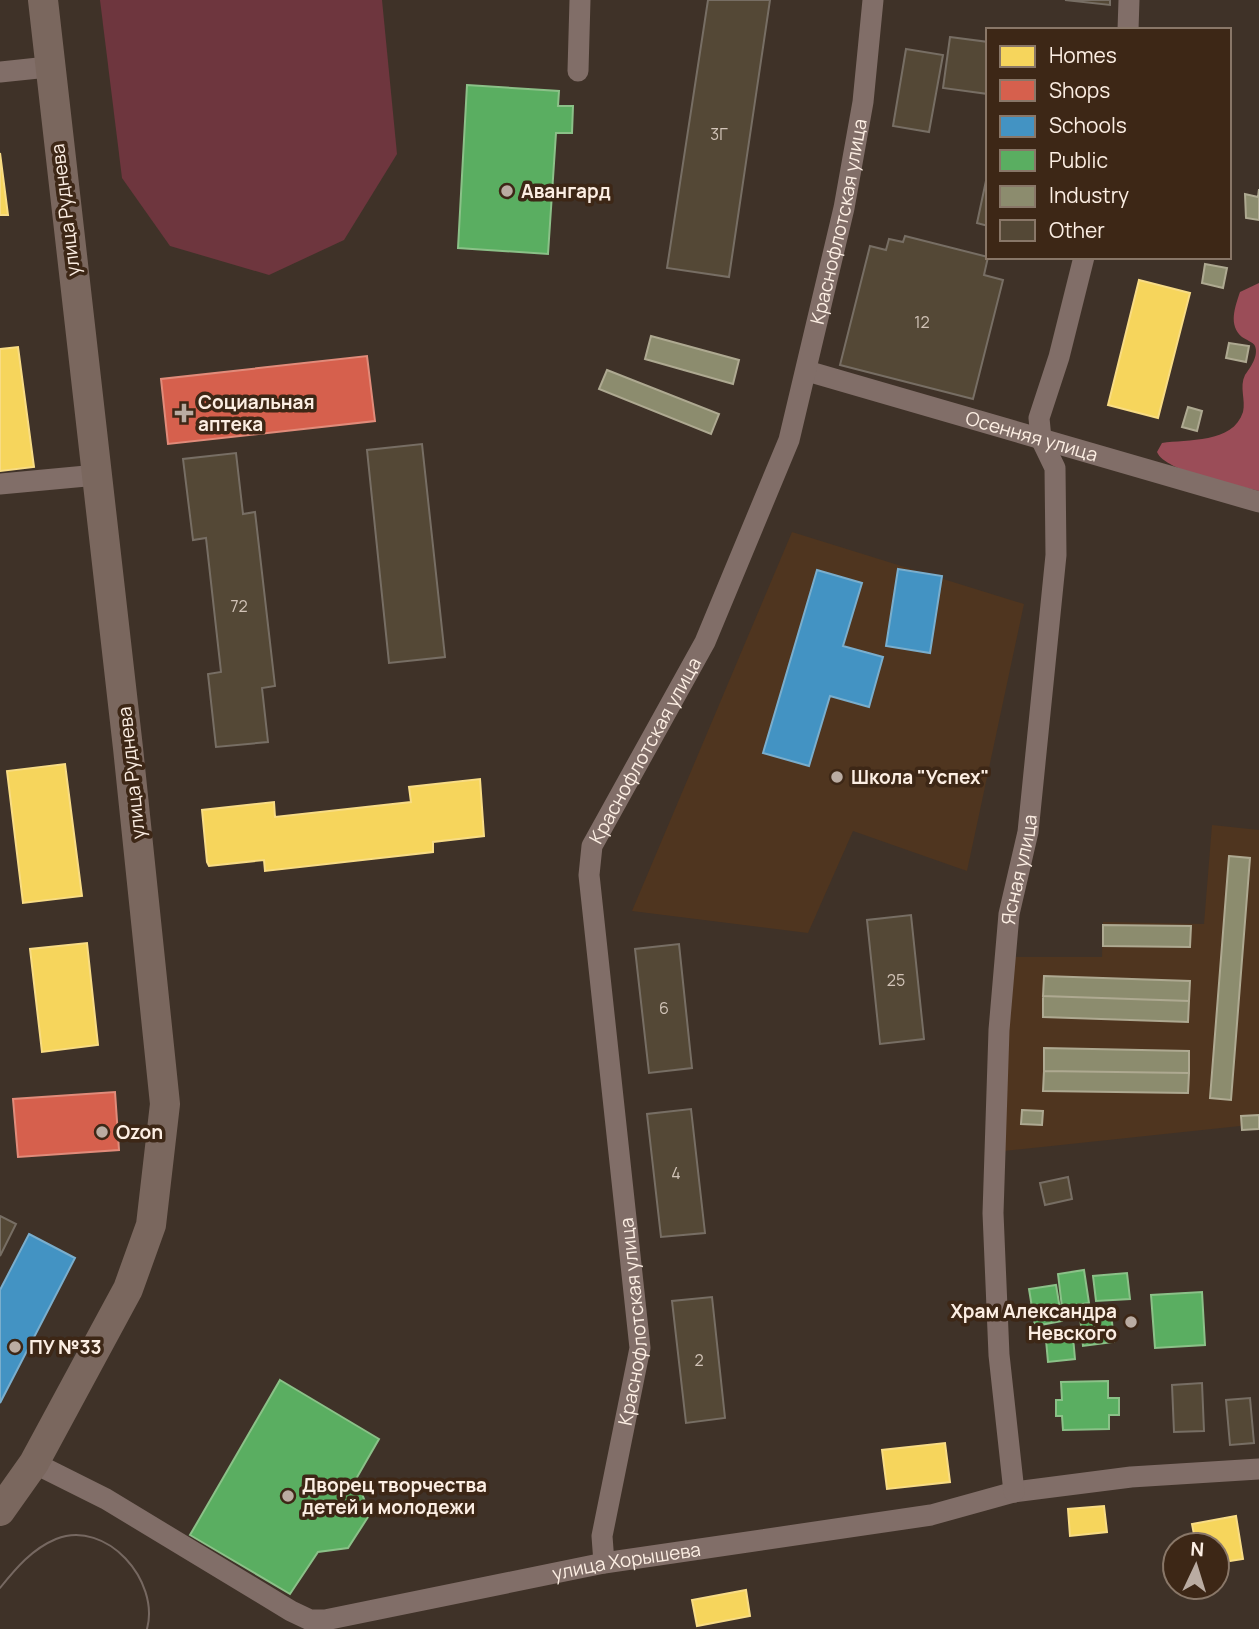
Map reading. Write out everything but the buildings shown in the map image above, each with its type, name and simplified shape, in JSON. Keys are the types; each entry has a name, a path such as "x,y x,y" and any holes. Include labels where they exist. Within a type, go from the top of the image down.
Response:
{"main road":[{"name":"улица Руднева","path":"0,1511 34,1464 128,1289 151,1225 164,1104 128,748 48,67 43,0"}],"street":[{"path":"578,71 580,0"},
{"name":"Краснофлотская улица","path":"604,1563 602,1536 640,1349 589,875 592,846 705,642 789,440 844,208 863,102 873,0"},
{"path":"1128,28 1129,0"},
{"path":"0,72 48,67"},
{"name":"Ясная улица","path":"1014,1492 999,1355 993,1213 999,1030 1009,914 1028,832 1056,555 1055,468 1041,439 1039,418 1059,357 1084,259"},
{"name":"Осенняя улица","path":"807,371 1259,502"},
{"path":"0,484 96,475"},
{"name":"улица Хорышева","path":"34,1464 106,1499 310,1620 345,1617 604,1563 931,1515 1014,1492 1131,1477 1259,1469"}],"shaded area":[{"path":"100,0 382,0 397,154 344,240 269,275 170,246 122,178"},
{"path":"1259,283 1259,491 1187,472 1173,466 1157,452 1162,443 1220,435 1238,422 1244,407 1243,380 1256,350 1235,327 1235,310 1240,292"},
{"name":"Школа \"Успех\"","path":"792,532 1024,604 967,871 853,831 808,933 632,911"},
{"path":"1212,825 1259,830 1259,1124 1003,1151 1010,957 1102,957 1103,922 1204,924"}],"tram line":[{"path":"0,1588 25,1560 47,1543 75,1535 94,1538 111,1546 126,1559 137,1574 149,1611 147,1629"}],"place":[{"name":"Авангард","path":"507,191"},
{"name":"Социальная аптека","path":"184,413"},
{"name":"Школа \"Успех\"","path":"837,777"},
{"name":"Ozon","path":"102,1132"},
{"name":"Храм Александра Невского","path":"1131,1322"},
{"name":"ПУ №33","path":"15,1347"},
{"name":"Дворец творчества детей и молодежи","path":"288,1496"}]}
